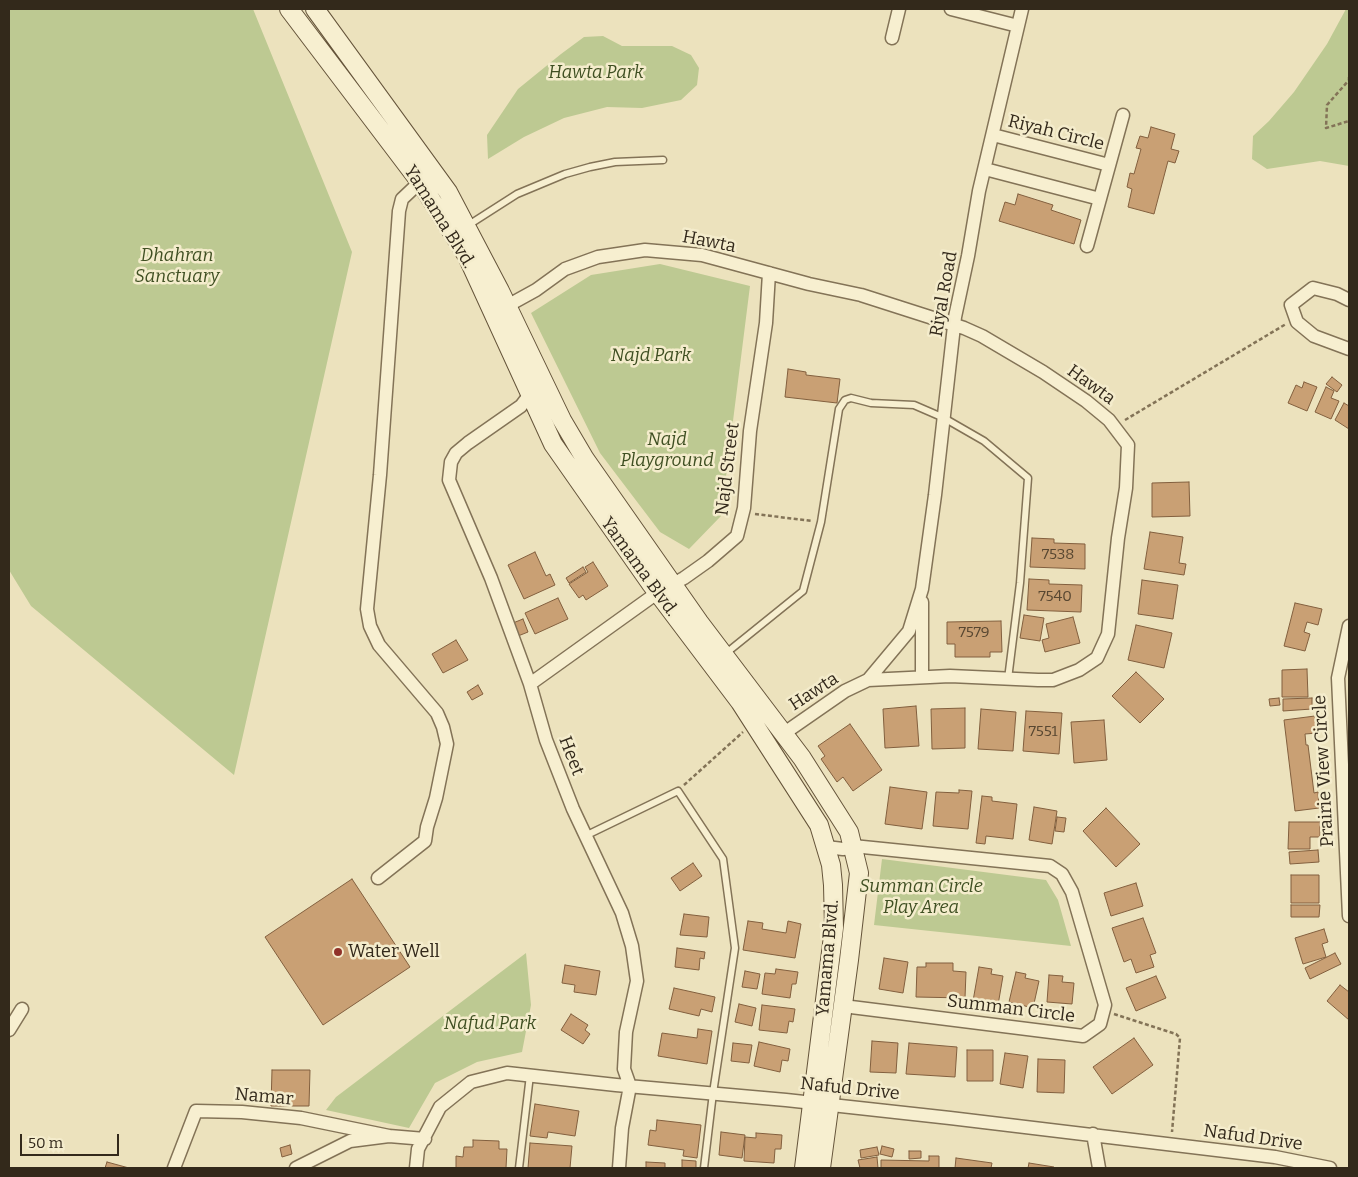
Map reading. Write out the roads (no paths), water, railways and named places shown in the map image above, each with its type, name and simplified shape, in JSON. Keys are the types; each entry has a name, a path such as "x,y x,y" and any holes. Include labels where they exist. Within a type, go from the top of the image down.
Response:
{"main road":[{"name":"Yamama Blvd.","path":"289,9 420,182 467,256 553,444 665,589 724,655 802,758 849,832 858,873 822,1168"},
{"name":"Yamama Blvd.","path":"315,9 448,192 507,306 562,420 576,444 665,589 820,826 834,885 834,928 804,1168"}],"street":[{"path":"892,38 899,9"},
{"path":"951,9 1018,26"},
{"name":"Riyal Road","path":"922,677 922,589 954,324 985,169 1022,9"},
{"name":"Riyah Circle","path":"1087,246 1123,115"},
{"name":"Riyah Circle","path":"993,135 1110,165"},
{"path":"985,169 1100,199"},
{"path":"378,878 426,841 427,827 438,790 447,744 443,727 437,714 379,645 370,626 367,610 380,476 399,211 402,199 420,182"},
{"name":"Hawta","path":"507,306 536,290 565,269 598,257 644,250 702,256 809,284 861,294 954,324 982,336 1043,372 1086,401 1109,420 1128,445 1126,488 1118,538 1108,634 1097,658 1079,670 1053,680 950,676 868,680 845,690 783,734"},
{"name":"Najd Street","path":"530,684 708,561 737,536 744,508 750,432 766,324 770,274"},
{"path":"1349,300 1337,294 1313,288 1291,305 1297,322 1314,336 1349,349"},
{"name":"Heet","path":"530,394 520,406 456,453 451,462 449,480 491,578 530,684 546,740 584,836 622,913 632,946 637,981 626,1032 624,1069 630,1086 622,1128 618,1168"},
{"name":"Riyal Road","path":"868,680 909,630 922,589"},
{"name":"Prairie View Circle","path":"1349,626 1338,678 1349,916"},
{"path":"826,848 843,849 853,847"},
{"name":"Summan Circle","path":"843,1006 1083,1036 1100,1024 1105,1005 1072,892 1062,874 1050,866 853,847"},
{"path":"9,1030 22,1009"},
{"name":"Nafud Drive","path":"416,1168 418,1149 440,1107 472,1082 507,1073 812,1102 1093,1134 1275,1156 1330,1168"},
{"name":"Namar","path":"174,1168 196,1111 242,1112 301,1118 389,1136 424,1139"},
{"path":"1093,1134 1099,1168"},
{"name":"Namar","path":"296,1168 310,1165 350,1141 389,1136"}],"lane":[{"path":"466,227 517,194 565,174 590,166 615,162 662,160"},
{"path":"724,655 804,591 821,522 839,410 845,400 852,398 871,403 914,405 944,418 984,442 1028,478 1020,583 1008,679"},
{"path":"584,836 678,791 723,859 734,948 704,1168"},
{"path":"519,1168 530,1075"}],"place":[{"name":"Water Well","path":"338,952"}],"park label":[{"name":"Hawta Park","path":"596,73"},
{"name":"Dhahran Sanctuary","path":"177,266"},
{"name":"Najd Park","path":"651,356"},
{"name":"Najd Playground","path":"667,450"},
{"name":"Summan Circle Play Area","path":"921,898"},
{"name":"Nafud Park","path":"490,1024"}]}
